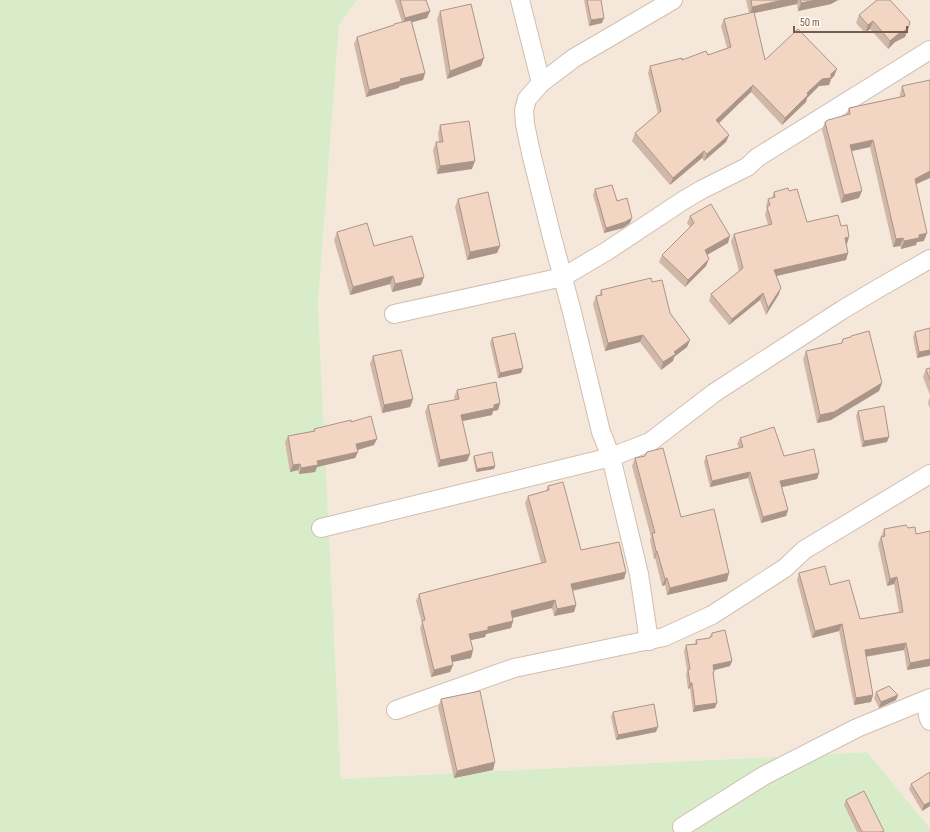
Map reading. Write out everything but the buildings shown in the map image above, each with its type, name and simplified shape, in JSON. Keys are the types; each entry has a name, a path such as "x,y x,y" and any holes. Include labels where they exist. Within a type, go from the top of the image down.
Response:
{"street":[{"path":"520,0 541,83"},
{"path":"649,641 640,574 611,457 601,432 531,153 524,118 524,110 527,99 541,83 574,58 673,0"},
{"path":"394,314 562,277 607,251 684,200 747,167 758,157 930,50"},
{"path":"321,528 611,457 650,442 714,393 842,310 930,259"},
{"path":"396,710 514,668 664,637 712,615 785,568 804,550 930,474"},
{"path":"682,826 765,775 857,728 928,699 927,711 930,721"}],"shaded area":[{"path":"357,0 930,0 930,828 867,752 341,779 318,305 339,25"}],"green space":[{"path":"0,0 357,0 339,25 318,305 341,779 867,752 930,828 930,832 0,832"}]}
